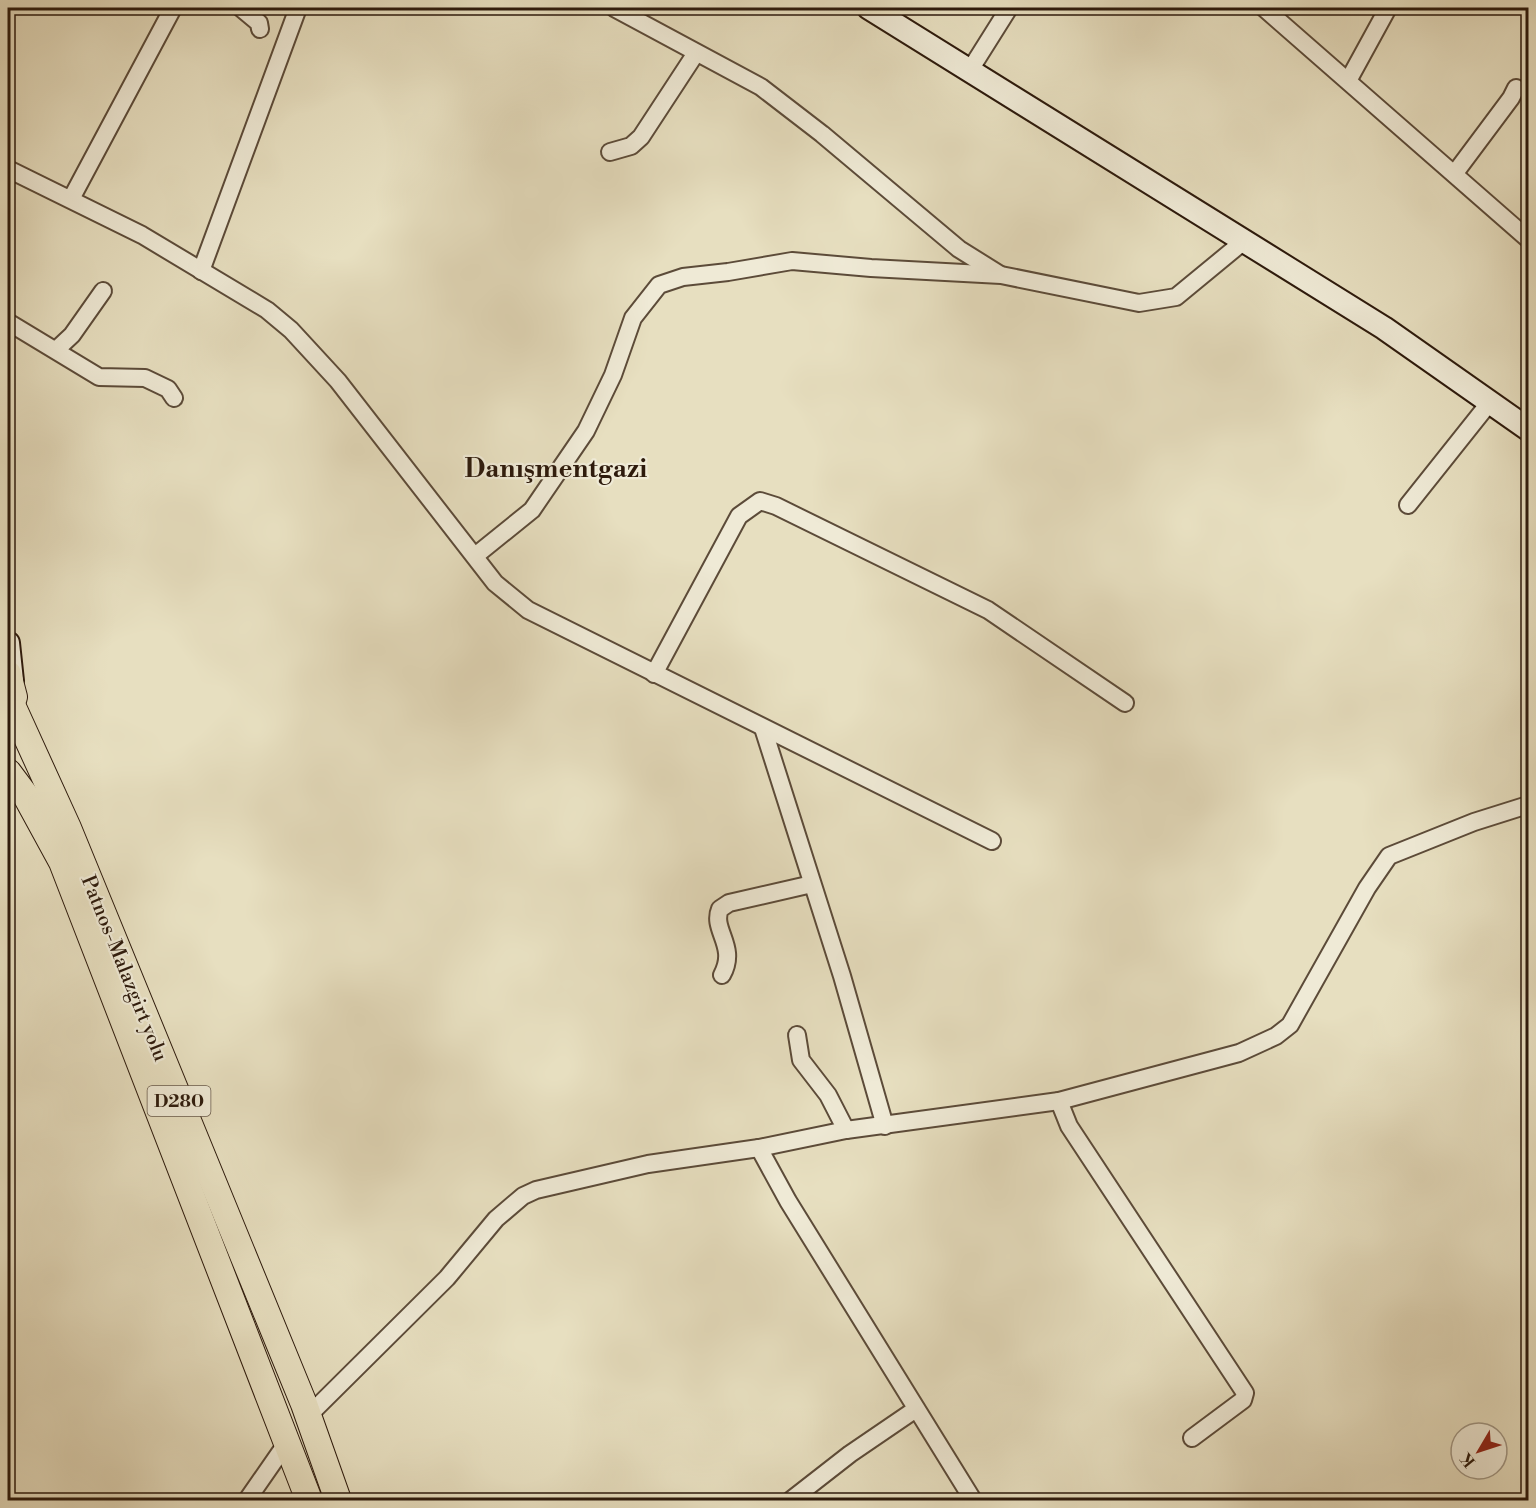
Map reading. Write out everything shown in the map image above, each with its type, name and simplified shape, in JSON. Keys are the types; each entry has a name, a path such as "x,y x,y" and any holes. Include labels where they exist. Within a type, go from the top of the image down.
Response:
{"main road":[{"name":"Patnos-Malazgirt yolu","path":"10,693 68,828 308,1416 338,1500"},
{"name":"D280","path":"8,772 26,796 62,862 309,1500"}],"street":[{"path":"71,199 174,8"},
{"path":"241,8 259,23 260,29"},
{"path":"201,271 298,8"},
{"path":"614,8 761,87 822,134 958,249 1001,275"},
{"path":"869,8 1384,328 1528,429"},
{"path":"970,70 1009,8"},
{"path":"1264,8 1528,238"},
{"path":"1348,81 1388,8"},
{"path":"610,152 631,146 641,137 696,53"},
{"path":"1455,173 1516,88"},
{"path":"8,169 142,235 267,310 317,356 495,583 528,610 992,841"},
{"path":"475,556 532,510 586,431 613,375 633,318 659,285 683,277 792,261 1001,275 1139,303 1176,297 1244,242"},
{"path":"56,350 72,334 103,291"},
{"path":"8,322 99,377 145,378 168,389 174,398"},
{"path":"1408,505 1490,402"},
{"path":"654,674 739,516 760,501 776,506 988,610 1125,703"},
{"path":"8,643 10,693"},
{"path":"763,728 813,884 885,1126"},
{"path":"308,1416 447,1278 496,1219 523,1196 557,1184 648,1164 759,1148 846,1130 1059,1101 1239,1053 1276,1036 1290,1025 1367,888 1389,856 1474,822 1528,805"},
{"path":"722,975 729,957 718,919 720,909 729,903 813,884"},
{"path":"797,1035 801,1060 828,1095 846,1130"},
{"path":"1059,1101 1069,1126 1245,1393 1243,1400 1192,1438"},
{"path":"759,1148 788,1201 973,1500"},
{"path":"791,1500 850,1454 916,1409"},
{"path":"247,1500 288,1441"}],"district":[{"name":"Danışmentgazi","path":"556,468"}]}
